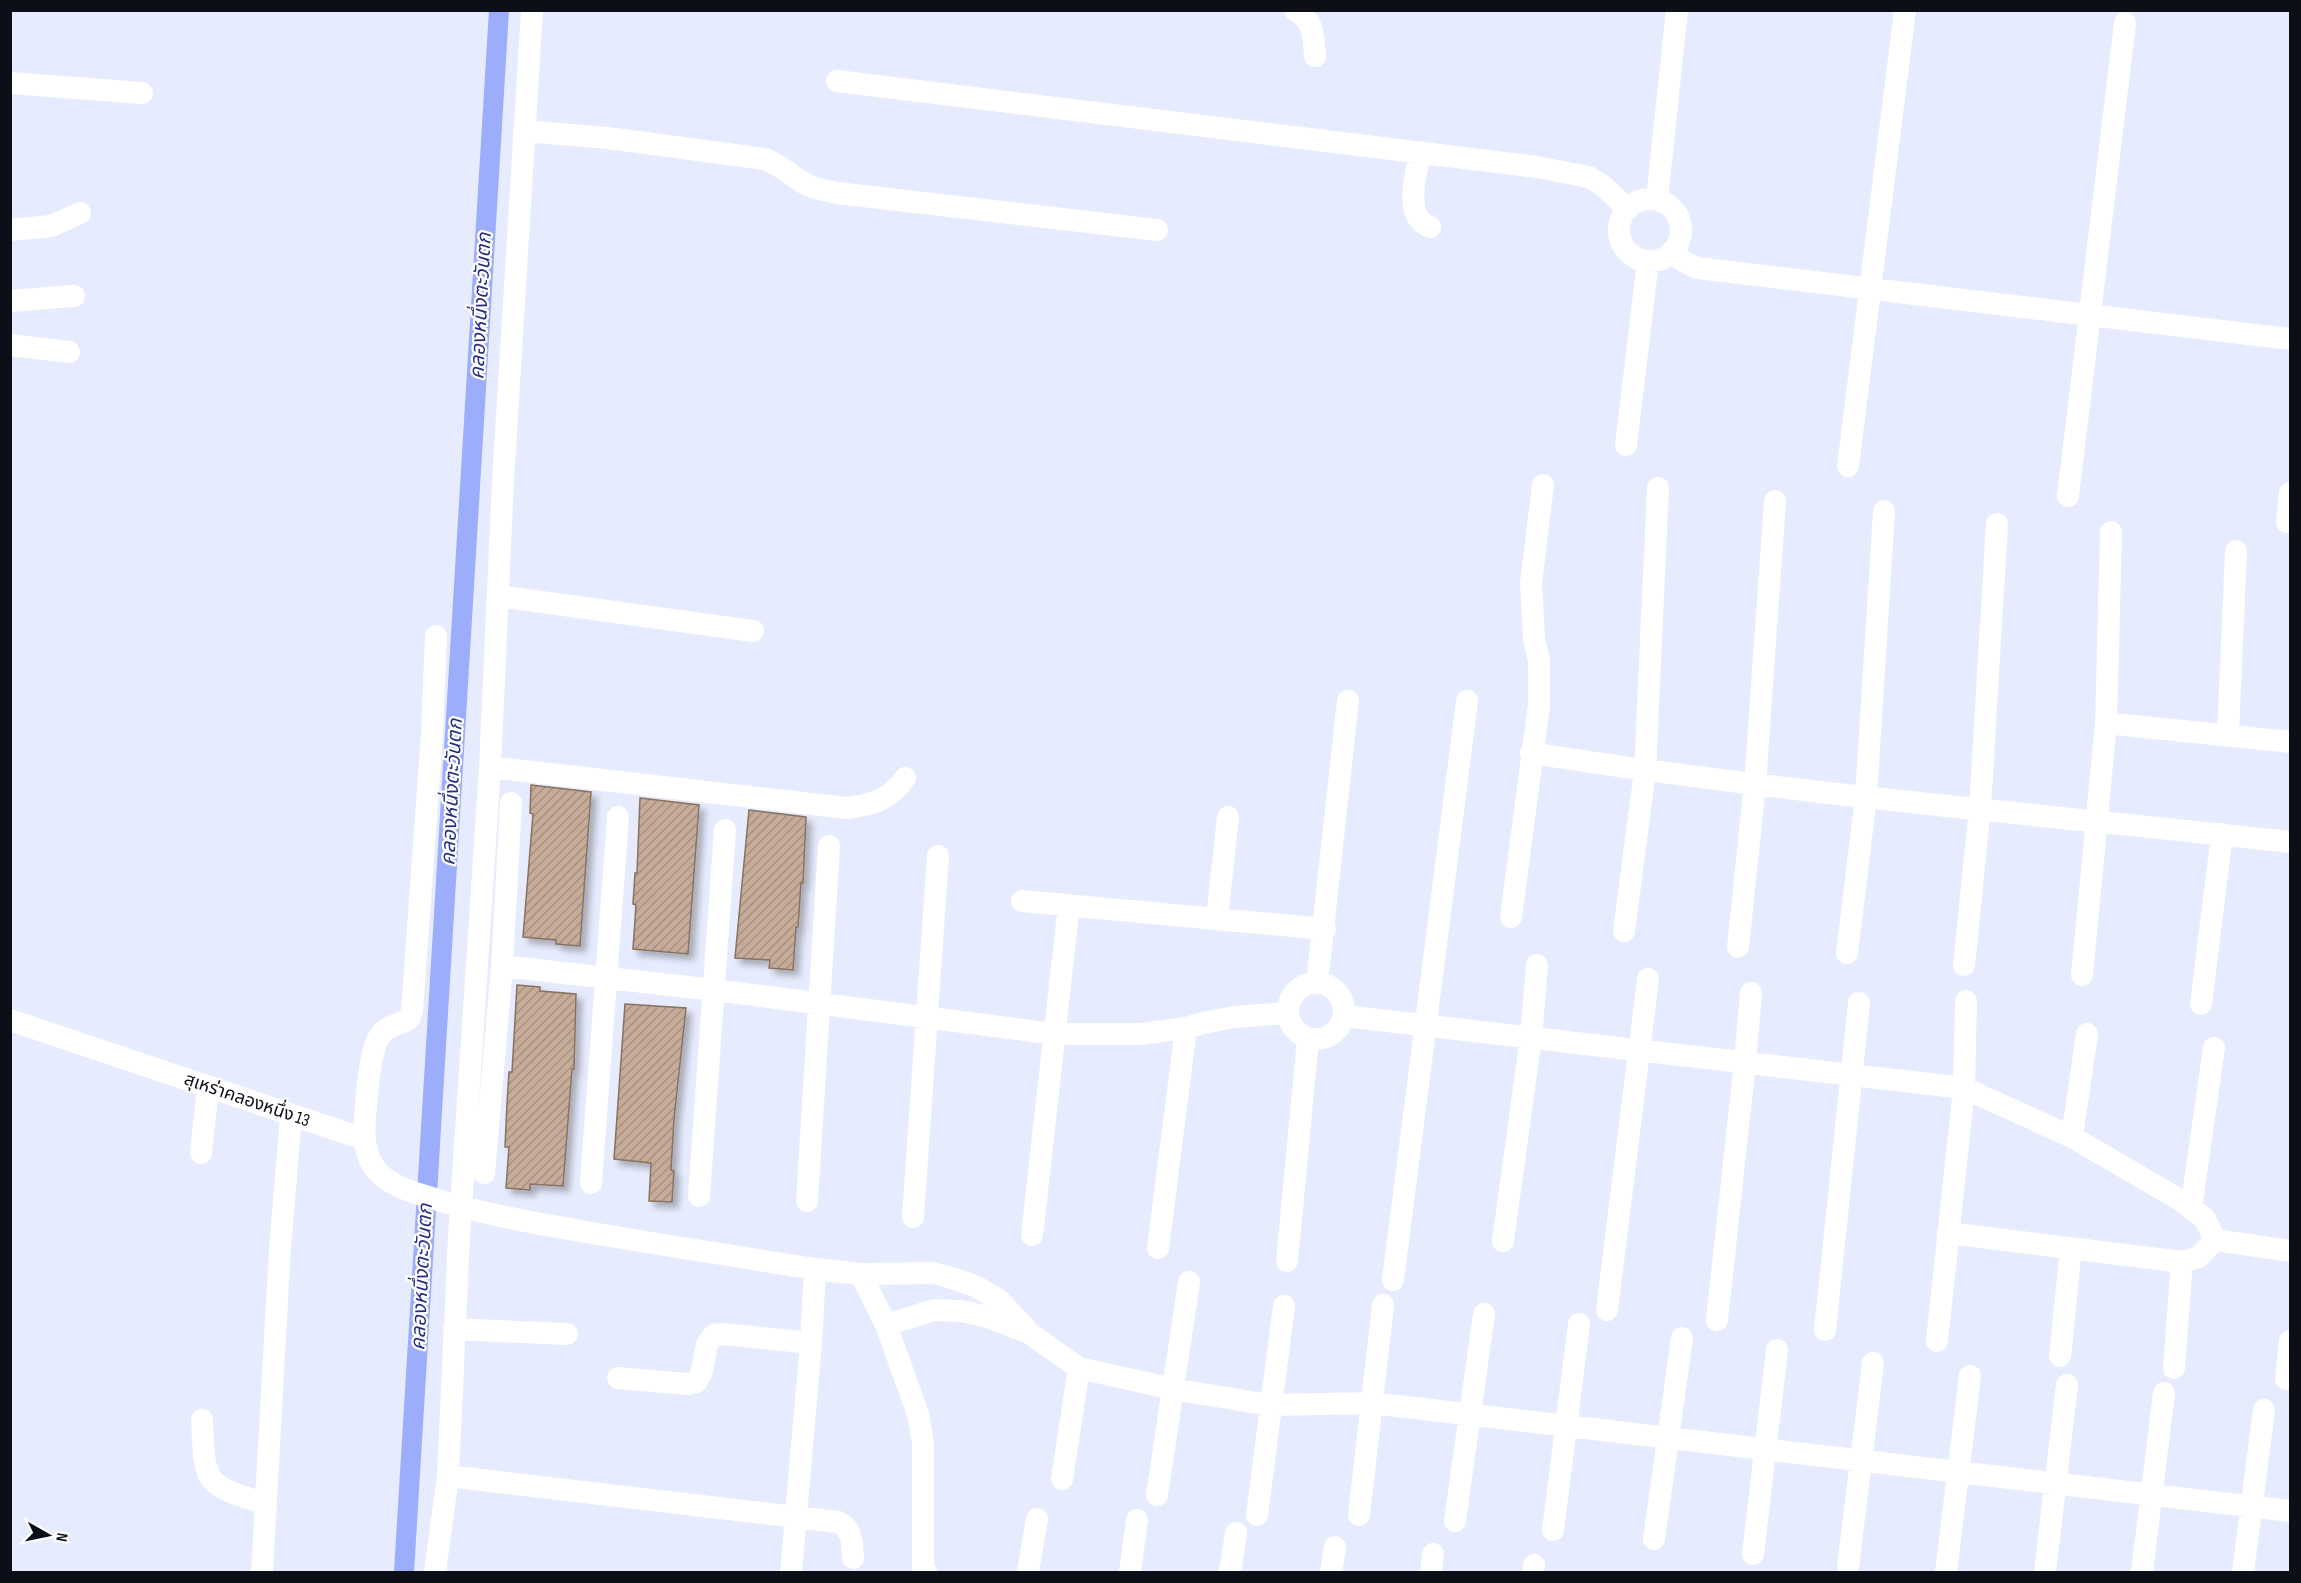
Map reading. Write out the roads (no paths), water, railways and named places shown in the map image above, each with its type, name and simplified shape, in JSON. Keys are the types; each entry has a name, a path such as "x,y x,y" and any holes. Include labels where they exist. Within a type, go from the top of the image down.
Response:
{"street":[{"path":"435,1572 448,1476 456,1206 490,767 503,481 532,10"},
{"path":"1295,10 1306,18 1312,27 1315,56"},
{"path":"1657,199 1677,10"},
{"path":"1848,466 1905,10"},
{"path":"2068,496 2088,314 2125,23"},
{"path":"837,81 1537,167 1589,177 1602,185 1628,209"},
{"path":"10,83 142,93"},
{"path":"524,131 608,138 765,159 782,166 800,181 837,193 1157,230"},
{"path":"1420,152 1413,199 1419,220 1430,227"},
{"path":"1657,199 1671,206 1680,220 1681,237 1673,252 1661,259 1648,261 1635,257 1625,248 1620,235 1620,221 1628,209 1641,200 1657,199"},
{"path":"10,230 51,226 80,213"},
{"path":"1673,252 1683,261 1697,268 2290,339"},
{"path":"1626,445 1648,261"},
{"path":"10,301 74,296"},
{"path":"10,345 69,352"},
{"path":"1510,917 1539,705 1539,660 1534,639 1531,584 1543,485"},
{"path":"1624,931 1645,771 1658,488"},
{"path":"2287,522 2290,492"},
{"path":"1738,947 1755,784 1775,501"},
{"path":"1846,954 1866,797 1884,511"},
{"path":"1964,965 1980,808 1997,524"},
{"path":"2082,975 2106,723 2111,532"},
{"path":"2228,735 2236,551"},
{"path":"498,596 753,631"},
{"path":"436,636 431,746 412,1011 409,1019 385,1030 376,1045 366,1104 364,1139 370,1160 378,1172 395,1185 456,1206 540,1225 815,1269 861,1274 934,1273 977,1287 999,1300 1029,1333 1079,1368 1173,1389 1270,1405 1372,1403 2290,1511"},
{"path":"1317,983 1325,928 1348,701"},
{"path":"1393,1280 1467,701"},
{"path":"2106,723 2290,742"},
{"path":"1531,753 1645,771 1755,784 2290,842"},
{"path":"490,767 847,808 865,806 884,799 897,790 905,778"},
{"path":"484,1173 501,966 511,803"},
{"path":"591,1183 618,817"},
{"path":"1217,918 1228,817"},
{"path":"699,1196 725,830"},
{"path":"2201,1004 2222,834"},
{"path":"807,1201 829,846"},
{"path":"913,1217 938,856"},
{"path":"1022,901 1325,928"},
{"path":"1032,1235 1069,905"},
{"path":"1503,1241 1531,1037 1537,965"},
{"path":"501,966 714,990 1055,1034 1141,1034 1186,1028 1234,1017 1288,1013"},
{"path":"1607,1310 1648,980"},
{"path":"1317,983 1329,985 1338,993 1344,1004 1344,1016 1340,1027 1332,1036 1320,1040 1308,1039 1294,1029 1288,1013 1289,1001 1296,991 1306,985 1317,983"},
{"path":"1717,1320 1751,993"},
{"path":"1937,1341 1964,1088 1966,1001"},
{"path":"1825,1330 1859,1002"},
{"path":"1344,1016 1964,1088 2072,1137 2182,1201 2205,1219 2215,1240"},
{"name":"สุเหร่าคลองหนึ่ง 13","path":"10,1020 364,1139"},
{"path":"1158,1248 1186,1028"},
{"path":"2072,1137 2087,1034"},
{"path":"1287,1261 1308,1039"},
{"path":"2192,1209 2214,1048"},
{"path":"201,1153 208,1087"},
{"path":"262,1572 280,1248 291,1116"},
{"path":"1948,1233 2182,1262 2199,1257 2215,1240"},
{"path":"2215,1240 2290,1251"},
{"path":"2060,1356 2071,1248"},
{"path":"2174,1368 2182,1262"},
{"path":"791,1572 811,1343 815,1269"},
{"path":"861,1274 885,1325 918,1414 923,1443 923,1569 926,1572"},
{"path":"1157,1495 1189,1282"},
{"path":"1359,1515 1383,1305"},
{"path":"1257,1515 1284,1306"},
{"path":"885,1325 934,1310 961,1311 984,1316 1029,1333"},
{"path":"1455,1521 1484,1314"},
{"path":"1552,1530 1579,1324"},
{"path":"454,1329 567,1334"},
{"path":"618,1378 696,1383 702,1374 706,1347 714,1335 811,1343"},
{"path":"1654,1539 1682,1338"},
{"path":"2286,1378 2290,1341"},
{"path":"1753,1554 1777,1350"},
{"path":"1848,1567 1873,1363"},
{"path":"1062,1479 1079,1368"},
{"path":"1946,1572 1970,1376"},
{"path":"2045,1572 2067,1385"},
{"path":"2142,1572 2164,1393"},
{"path":"2243,1572 2265,1410"},
{"path":"202,1420 204,1463 209,1478 219,1488 266,1504"},
{"path":"448,1476 838,1522 851,1533 853,1558"},
{"path":"1028,1572 1037,1519"},
{"path":"1130,1572 1137,1520"},
{"path":"1230,1572 1236,1533"},
{"path":"1332,1572 1335,1547"}],"waterway":[{"name":"คลองหนึ่งตะวันตก","path":"404,1572 499,10"}]}
